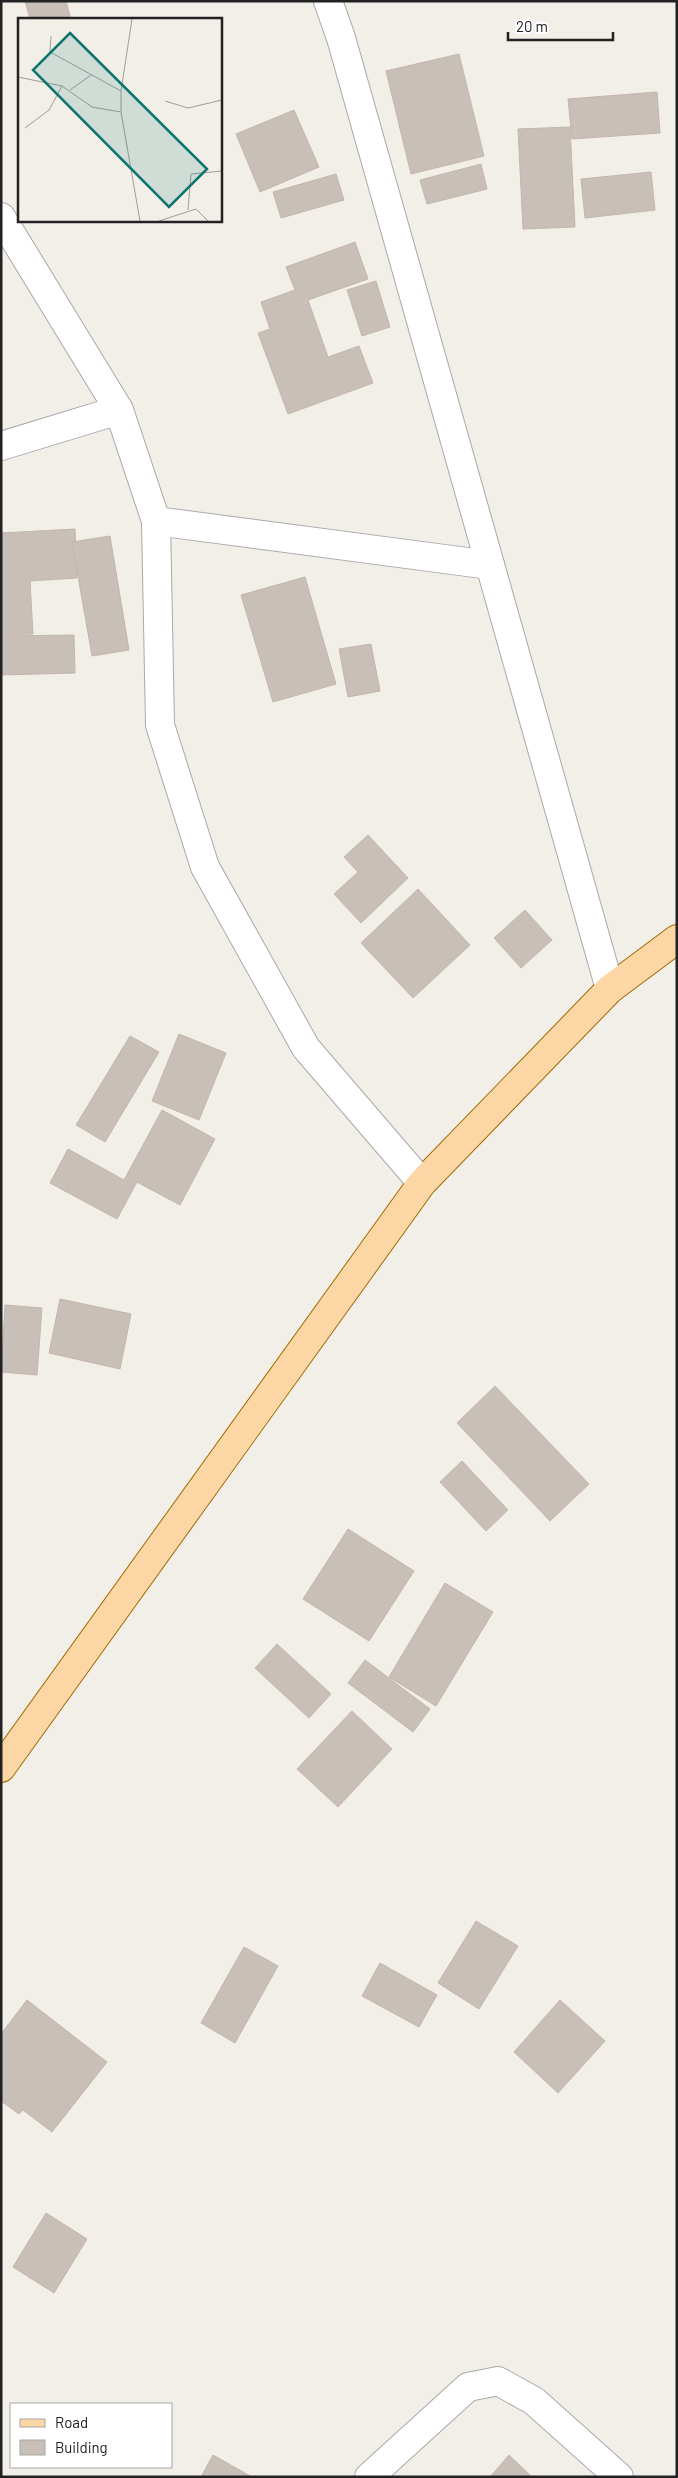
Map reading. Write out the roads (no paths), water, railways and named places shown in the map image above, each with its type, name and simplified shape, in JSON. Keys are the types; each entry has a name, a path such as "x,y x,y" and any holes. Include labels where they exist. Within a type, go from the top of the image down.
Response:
{"main road":[{"path":"1,1768 422,1184 610,989 677,939"}],"street":[{"path":"328,1 341,38 610,989"},
{"path":"1,218 120,410 156,521 160,725 206,867 306,1048 422,1184"},
{"path":"1,446 120,410"},
{"path":"156,521 490,565"},
{"path":"369,2477 468,2387 498,2381 534,2401 619,2477"}]}
